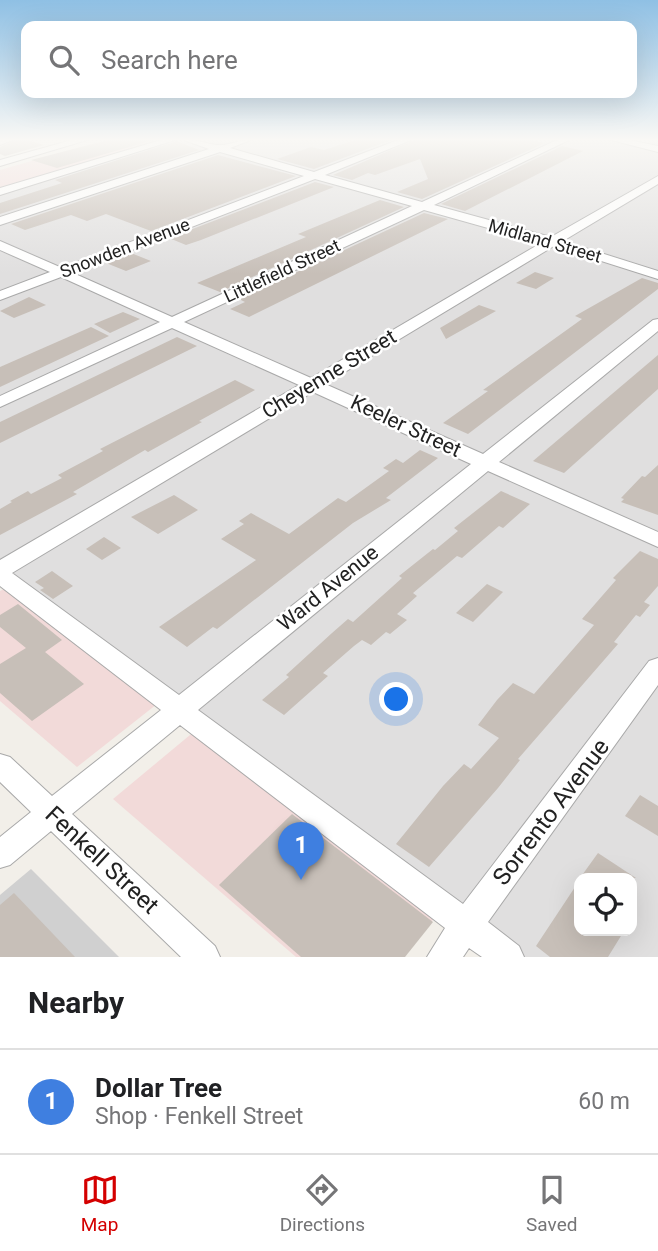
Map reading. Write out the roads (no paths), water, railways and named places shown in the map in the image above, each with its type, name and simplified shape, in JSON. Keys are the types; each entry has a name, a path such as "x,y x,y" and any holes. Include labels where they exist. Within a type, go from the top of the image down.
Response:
{"street":[{"path":"0,192 24,185"},
{"path":"0,221 110,185"},
{"name":"Snowden Avenue","path":"0,296 290,185"},
{"name":"Midland Street","path":"349,185 658,275"},
{"name":"Littlefield Street","path":"0,402 469,185"},
{"name":"Cheyenne Street","path":"0,570 649,185"},
{"name":"Keeler Street","path":"0,244 658,540"},
{"name":"Ward Avenue","path":"0,855 658,323"},
{"path":"0,575 508,957"},
{"name":"Sorrento Avenue","path":"443,957 658,667"},
{"name":"Fenkell Street","path":"0,765 204,957"}],"place":[{"name":"Dollar Tree","path":"301,880"}]}
